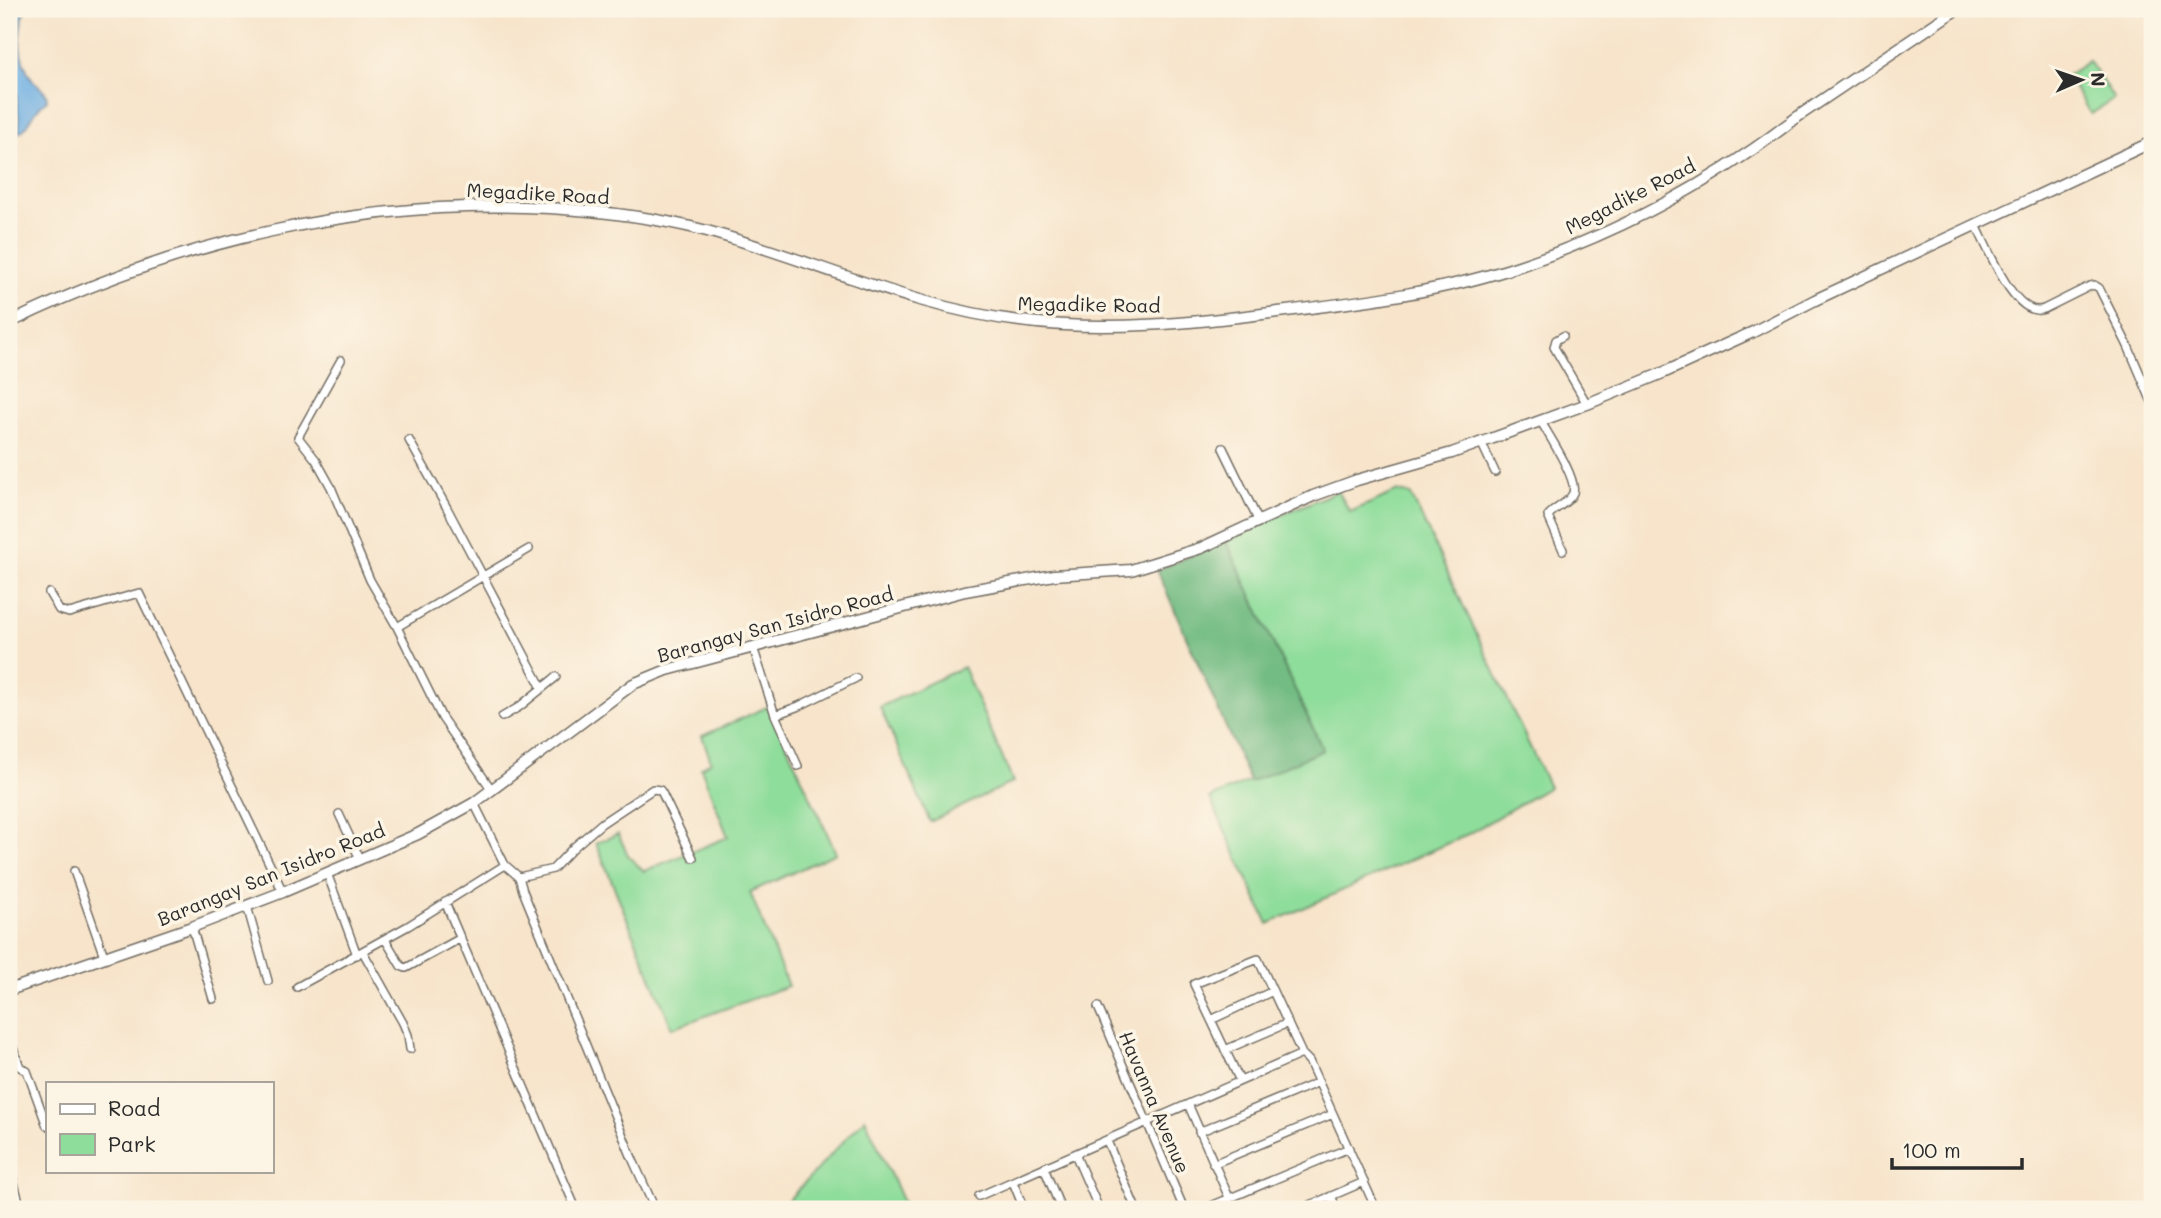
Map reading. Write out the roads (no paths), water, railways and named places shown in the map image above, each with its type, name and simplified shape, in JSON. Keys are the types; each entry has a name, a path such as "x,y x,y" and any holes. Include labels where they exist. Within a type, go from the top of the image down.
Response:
{"street":[{"name":"Megadike Road","path":"9,323 135,269 246,236 371,213 418,208 494,206 604,212 695,228 752,243 940,307 1023,322 1151,324 1214,321 1432,289 1542,258 1627,222 1725,168 1957,9"},
{"name":"Barangay San Isidro Road","path":"9,990 284,892 418,834 474,803 633,684 667,670 965,591 1054,575 1131,570 1201,548 1258,520 1357,480 1452,453 1587,404 1665,372 2152,142"},
{"path":"1976,225 2009,290 2032,310 2037,312 2090,286 2099,288 2152,402"},
{"path":"1563,336 1556,340 1554,347 1587,404"},
{"path":"341,360 298,437 326,478 370,580 397,627 442,718 492,790"},
{"path":"1541,420 1569,473 1573,488 1569,499 1548,516 1563,550"},
{"path":"409,440 542,688"},
{"path":"1481,442 1495,472"},
{"path":"1223,448 1258,520"},
{"path":"397,627 529,549"},
{"path":"49,593 59,610 69,613 139,593 284,892"},
{"path":"753,647 775,715 798,766"},
{"path":"502,717 556,677"},
{"path":"775,715 856,678"},
{"path":"519,877 553,869 602,822 653,789 662,793 692,858"},
{"path":"474,803 505,865 519,877 655,1209"},
{"path":"339,814 360,859"},
{"path":"297,987 360,954 505,865"},
{"path":"74,871 104,956"},
{"path":"327,873 360,954 403,1023 410,1049"},
{"path":"445,902 576,1209"},
{"path":"247,906 268,981"},
{"path":"192,927 213,999"},
{"path":"385,939 401,966 408,968 461,938"},
{"path":"1240,1082 1194,984 1258,959 1319,1082 1376,1209"},
{"path":"1211,1020 1273,991"},
{"name":"Havanna Avenue","path":"1098,1007 1184,1209"},
{"path":"1225,1050 1288,1023"},
{"path":"9,1037 19,1067 27,1071 46,1123"},
{"path":"979,1196 1303,1054"},
{"path":"1199,1132 1319,1082"},
{"path":"1188,1104 1234,1209"},
{"path":"1213,1164 1333,1114"},
{"path":"1107,1140 1136,1209"},
{"path":"1204,1209 1349,1148"},
{"path":"1075,1154 1098,1209"},
{"path":"9,1165 21,1209"},
{"path":"1044,1168 1061,1209"},
{"path":"1013,1182 1024,1209"},
{"path":"1302,1209 1364,1182"},
{"path":"1331,1196 1337,1209"}],"water":[{"path":"9,9 25,9 20,36 21,54 27,71 34,82 44,90 47,100 23,130 9,136 9,132 19,129 19,125 17,94 9,92 9,86 15,78 9,72"}]}
